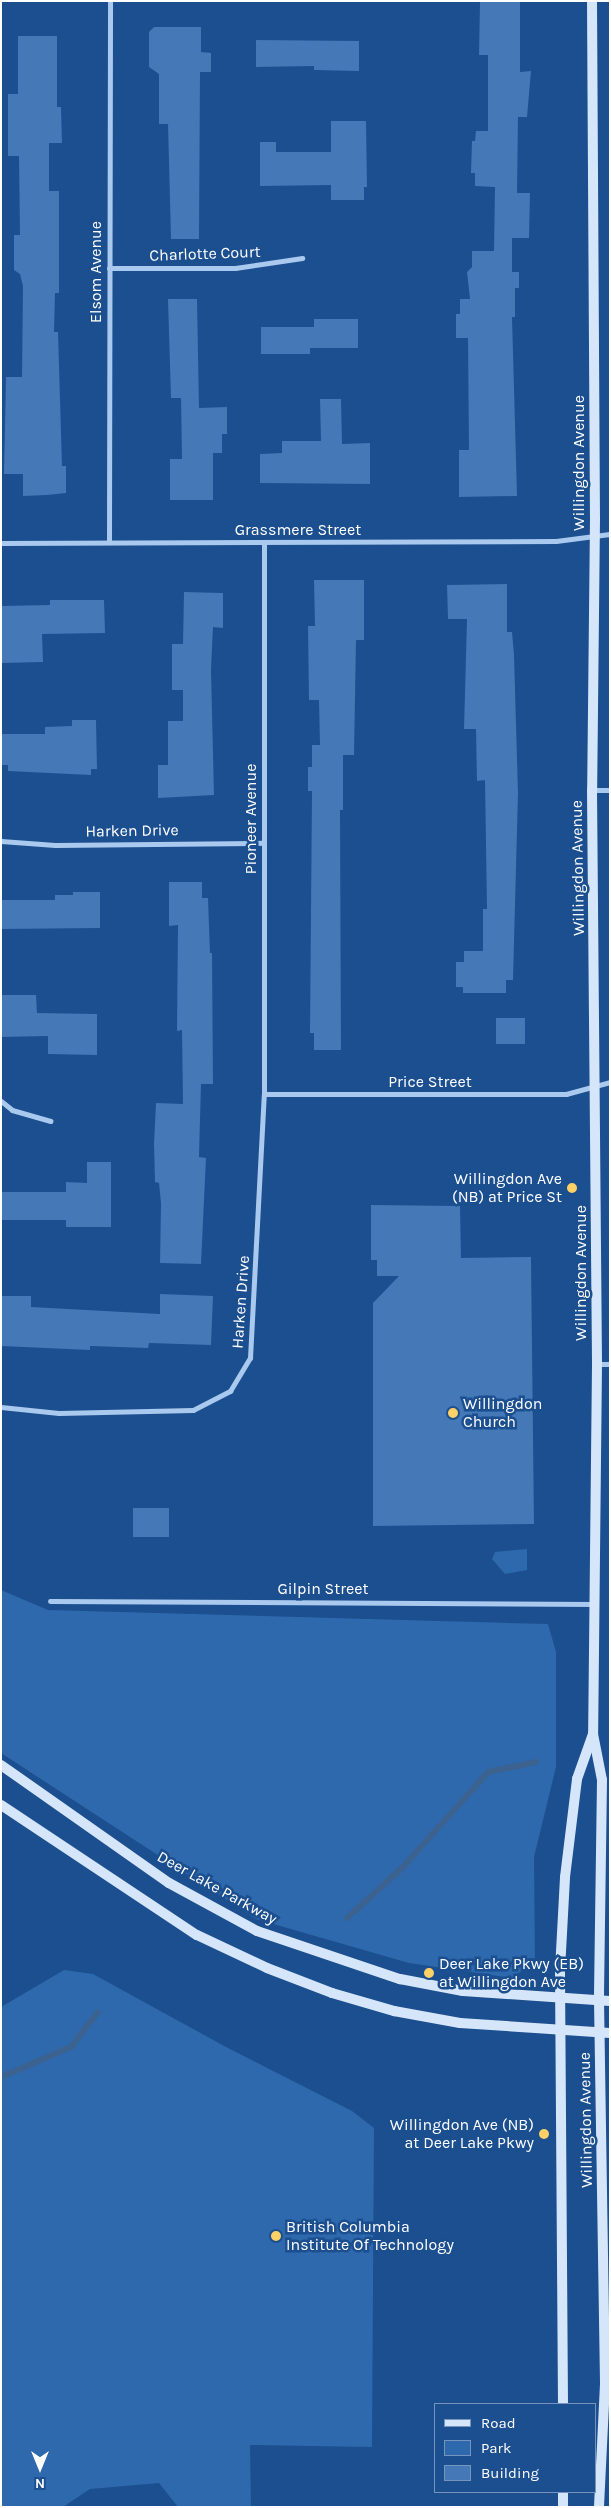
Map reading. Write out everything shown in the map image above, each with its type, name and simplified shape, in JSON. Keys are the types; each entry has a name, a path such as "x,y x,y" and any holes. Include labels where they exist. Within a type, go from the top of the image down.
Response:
{"main road":[{"name":"Willingdon Avenue","path":"592,1 595,536 592,790 597,1364 596,1604 593,1734 602,1780 605,2000 605,2384 599,2507"},
{"name":"Willingdon Avenue","path":"563,2403 561,1999 565,1877 577,1779 593,1734"},
{"name":"Deer Lake Parkway","path":"1,1765 169,1882 257,1931 400,1979 463,1991 561,1999 605,2000"},
{"path":"1,1805 197,1935 267,1968 332,1993 394,2011 460,2023 605,2033"},
{"path":"563,2493 563,2507"}],"street":[{"name":"Elsom Avenue","path":"109,542 110,1"},
{"name":"Charlotte Court","path":"109,268 235,268 302,258"},
{"name":"Grassmere Street","path":"1,543 556,541 610,534"},
{"name":"Pioneer Avenue","path":"264,543 264,1094"},
{"path":"592,790 610,790"},
{"name":"Harken Drive","path":"1,842 55,845 263,843"},
{"name":"Price Street","path":"264,1094 566,1094 610,1082"},
{"name":"Harken Drive","path":"1,1407 59,1413 179,1413 220,1399 239,1382 252,1346 264,1094"},
{"path":"1,1101 12,1110 50,1121"},
{"path":"597,1364 610,1364"},
{"name":"Gilpin Street","path":"50,1601 596,1604"}],"green space":[{"path":"527,1549 527,1570 505,1574 492,1559 495,1552"},
{"path":"1,1590 48,1610 548,1624 556,1652 556,1767 534,1857 535,1962 511,1978 409,1963 256,1919 1,1753"},
{"path":"64,1970 93,1974 226,2047 352,2111 374,2128 372,2447 250,2445 251,2507 178,2507 159,2483 90,2489 63,2507 1,2507 1,2007"}],"building":[{"path":"480,1 520,1 520,72 531,71 527,117 518,117 517,193 530,193 529,238 512,238 512,272 519,272 519,288 515,288 515,317 512,317 517,496 459,497 459,450 469,450 468,338 456,338 456,314 460,314 460,299 470,299 467,272 472,267 472,251 494,251 495,187 475,186 475,173 471,173 472,141 475,141 476,131 488,131 488,55 479,55"},
{"path":"154,27 201,27 201,52 211,53 211,72 200,72 199,239 171,239 168,124 159,124 159,74 149,67 149,32"},
{"path":"18,36 57,36 57,107 61,107 62,143 49,143 49,191 59,191 59,293 55,293 54,332 58,332 62,466 66,466 66,493 23,496 23,474 4,474 6,377 22,377 23,286 20,274 14,270 14,235 20,235 19,156 8,156 8,94 18,94"},
{"path":"256,40 359,41 359,71 314,70 314,66 256,67"},
{"path":"331,121 366,121 367,187 364,187 364,200 331,200 331,185 260,186 260,142 276,142 276,152 331,152"},
{"path":"168,299 197,299 199,408 227,407 227,434 222,434 222,453 213,453 213,500 170,500 170,459 182,459 181,398 171,398"},
{"path":"314,319 358,319 358,348 310,348 310,354 261,354 261,327 314,327"},
{"path":"320,399 341,399 342,444 370,443 370,484 260,483 260,454 282,453 282,441 321,441"},
{"path":"314,580 364,580 364,640 356,640 354,755 343,755 343,810 340,810 341,1050 314,1050 314,1033 310,1033 312,791 308,791 308,767 312,767 312,745 320,745 319,700 309,700 308,626 315,626"},
{"path":"507,584 507,632 512,632 514,655 518,793 513,980 506,980 506,993 463,993 463,987 456,987 456,962 464,962 464,951 483,951 483,909 487,909 485,780 477,781 476,729 464,729 467,619 448,619 447,585"},
{"path":"184,592 223,593 223,628 213,627 211,670 214,795 158,798 158,765 168,765 168,721 183,721 183,690 172,690 172,644 183,644"},
{"path":"50,600 104,600 105,633 42,634 43,662 1,663 1,606 50,605"},
{"path":"72,720 96,720 97,769 91,769 91,775 8,771 8,765 1,765 1,734 45,734 45,727 72,726"},
{"path":"169,882 202,882 202,898 208,898 210,953 212,953 213,1084 201,1084 199,1157 206,1158 201,1264 160,1263 161,1203 159,1183 155,1182 154,1144 156,1103 183,1104 182,1030 177,1031 178,925 169,926"},
{"path":"73,892 100,892 100,928 1,929 1,900 55,900 55,895 73,895"},
{"path":"1,995 36,995 37,1013 97,1014 97,1055 48,1054 48,1036 1,1037"},
{"path":"496,1018 525,1018 525,1044 496,1044"},
{"path":"87,1162 111,1162 111,1227 66,1227 66,1220 1,1220 1,1192 66,1192 66,1182 87,1183"},
{"name":"Willingdon Church","path":"371,1205 460,1206 461,1258 531,1257 534,1524 373,1526 373,1303 399,1276 377,1276 377,1260 371,1260"},
{"path":"160,1294 213,1296 211,1345 149,1343 148,1348 90,1346 90,1350 1,1346 1,1296 31,1296 31,1307 160,1314"},
{"path":"133,1508 169,1508 169,1537 133,1537"}],"waterway":[{"path":"347,1918 402,1868 488,1772 536,1762"},
{"path":"1,2077 71,2047 98,2012"}],"place":[{"name":"Willingdon Ave (NB) at Price St","path":"572,1188"},
{"name":"Willingdon Church","path":"453,1413"},
{"name":"Deer Lake Pkwy (EB) at Willingdon Ave","path":"429,1973"},
{"name":"Willingdon Ave (NB) at Deer Lake Pkwy","path":"544,2134"},
{"name":"British Columbia Institute Of Technology","path":"276,2236"}]}
